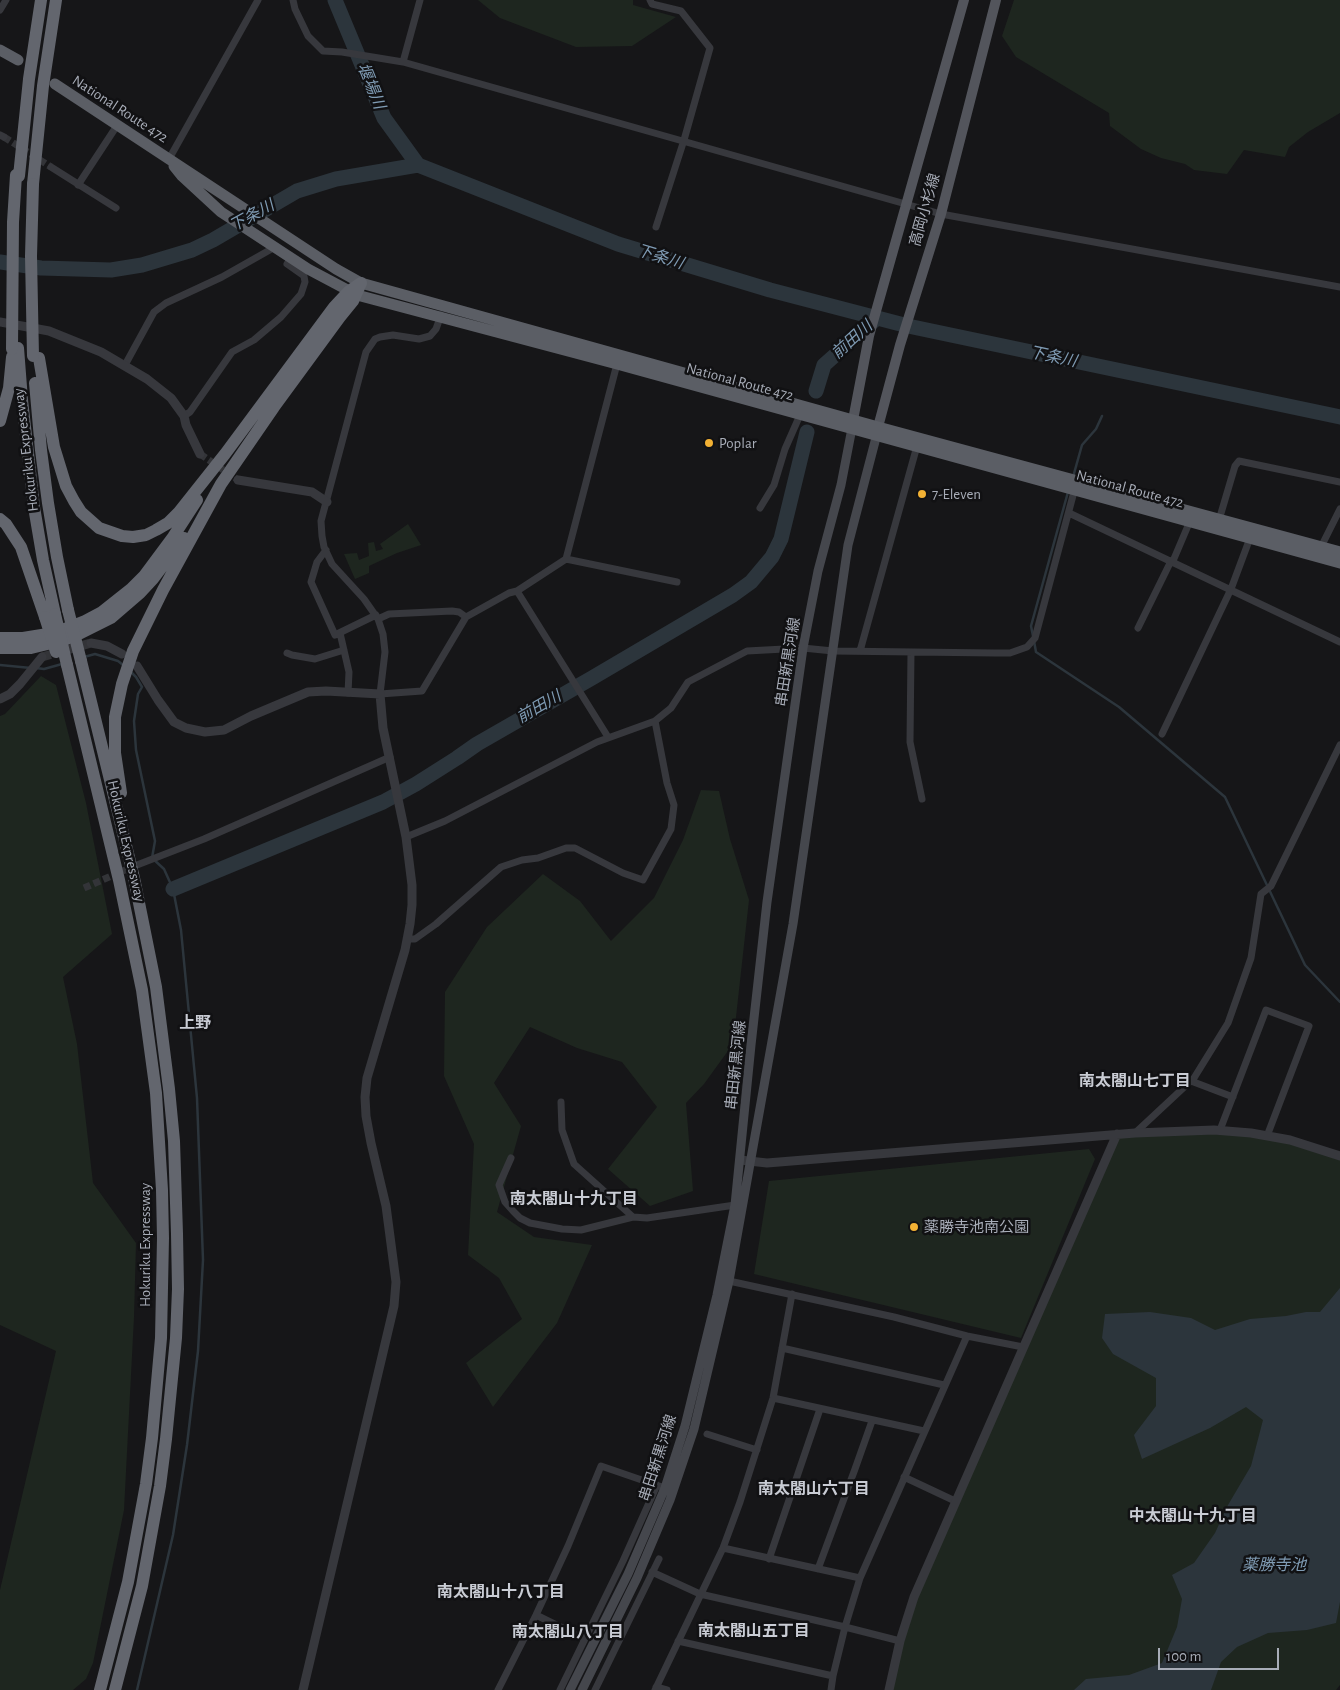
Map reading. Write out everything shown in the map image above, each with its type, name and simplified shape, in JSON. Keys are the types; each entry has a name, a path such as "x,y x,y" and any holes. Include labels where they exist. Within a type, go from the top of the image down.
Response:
{"highway":[{"name":"Hokuriku Expressway","path":"41,0 29,80 18,176 15,349 34,507 50,615 85,741 124,899 142,990 156,1103 162,1190 163,1238 160,1355 146,1484 128,1582 100,1690"},
{"name":"Hokuriku Expressway","path":"56,0 42,86 33,184 31,294 41,450 57,557 68,610 134,878 156,988 174,1141 178,1234 176,1338 166,1439 142,1586 115,1690"},
{"path":"0,50 18,60"},
{"name":"National Route 472","path":"55,84 348,277 355,290"},
{"name":"National Route 472","path":"169,159 182,176 221,212 291,258 355,290 440,318 617,364 800,415 853,425"},
{"name":"National Route 472","path":"355,290 443,306 1340,563"},
{"path":"36,357 48,421 60,470 66,486 81,512 99,528 110,533 134,537 156,530 179,512 334,306 355,290"},
{"path":"0,648 31,648 64,640 95,626 118,612 140,594 154,579 355,290"},
{"path":"0,421 10,388 15,349"},
{"name":"National Route 472","path":"877,431 916,446 1219,520 1340,552"},
{"path":"0,638 23,638 54,633 85,621 117,601 131,589 156,560 188,515 224,454"},
{"path":"156,988 152,950 118,778 115,753 115,716 122,684 133,651 163,590 221,484"},
{"path":"0,519 14,535 50,615"}],"main road":[{"name":"高岡小杉線","path":"853,425 870,336 882,290 964,0"},
{"name":"高岡小杉線","path":"877,431 900,346 941,214 996,0"},
{"name":"串田新黒河線","path":"582,1690 637,1578 670,1500 694,1429 729,1281 745,1160 751,1045 767,902 803,648 818,571 841,485 853,425"},
{"name":"串田新黒河線","path":"570,1690 628,1574 685,1426 717,1295 793,924 848,545 877,431"}],"street":[{"path":"0,10 6,0"},
{"path":"169,159 258,0"},
{"path":"293,0 295,9 308,36 323,51 342,52 403,62 941,214 1340,287"},
{"path":"403,62 420,0"},
{"path":"650,0 652,4 681,12 710,48 684,140 656,227"},
{"path":"78,185 118,124"},
{"path":"51,167 116,208"},
{"path":"125,365 154,312 166,303 222,277 275,247"},
{"path":"184,416 190,412 232,352 254,340 281,317 301,294 305,282 304,276 287,264 291,258"},
{"path":"304,1690 394,1306 396,1282 386,1206 371,1143 365,1097 367,1078 407,939 412,906 412,885 406,836 383,728 380,694 384,652 383,634 377,617 364,599 332,564 322,536 322,521 366,352 370,344 375,339 386,335 425,338 433,332 440,318 443,306"},
{"path":"0,322 49,331 100,352 147,379 171,398 184,416 186,426 200,454"},
{"path":"137,666 174,722 186,728 205,732 224,730 308,692 380,694 422,691 466,617 509,593 517,592 566,559 617,364"},
{"path":"760,508 774,485 785,449 800,415"},
{"path":"860,651 916,446"},
{"path":"1219,520 1235,466 1239,461 1340,482"},
{"path":"238,480 312,492 326,502"},
{"path":"406,836 445,821 530,775 608,737 655,721 671,708 688,682 747,651 803,648 833,651 1010,653 1027,647 1035,638 1076,486"},
{"path":"1321,547 1340,510"},
{"path":"1069,513 1340,642"},
{"path":"1138,628 1190,521"},
{"path":"1162,734 1231,589 1250,538"},
{"path":"326,550 317,562 311,582 335,635 377,617 389,614 452,611 459,612 466,617"},
{"path":"566,559 677,582"},
{"path":"517,592 608,737"},
{"path":"340,632 349,672 348,693"},
{"path":"91,643 107,646 122,654"},
{"path":"287,653 315,659 344,650"},
{"path":"910,652 910,742 922,799"},
{"path":"0,699 10,694 42,657"},
{"path":"407,939 415,939 436,924 501,867 522,860 538,858 566,848 575,848 623,873 643,880 670,830 674,805 665,775 655,721"},
{"path":"1136,1133 1191,1080 1228,1023 1251,958 1261,894 1271,886 1340,745"},
{"path":"137,865 204,839 390,757"},
{"path":"1220,1130 1266,1010 1309,1026 1267,1136"},
{"path":"1191,1080 1233,1097"},
{"path":"561,1102 562,1130 574,1164 633,1217"},
{"path":"745,1160 767,1162 1117,1134 1220,1130 1290,1140 1340,1156"},
{"path":"888,1690 900,1641 914,1597 1117,1134"},
{"path":"511,1158 499,1185 505,1202 520,1218 546,1226 581,1230 633,1217 647,1218 735,1205"},
{"path":"729,1281 792,1294 967,1336 1023,1347"},
{"path":"667,1690 655,1689 723,1548 757,1450 773,1398 792,1294"},
{"path":"831,1690 845,1627 860,1578 967,1336"},
{"path":"782,1348 944,1385"},
{"path":"773,1398 924,1431"},
{"path":"768,1559 820,1409"},
{"path":"818,1569 872,1421"},
{"path":"707,1434 757,1450"},
{"path":"498,1690 568,1546 601,1466 661,1487 560,1690"},
{"path":"904,1476 956,1501"},
{"path":"723,1548 860,1578"},
{"path":"595,1690 659,1559"},
{"path":"652,1572 700,1594 900,1641"},
{"path":"536,1615 585,1638"},
{"path":"678,1641 833,1676"}],"shaded area":[{"path":"478,0 633,0 633,5 676,17 632,46 576,47 500,18"},
{"path":"1014,0 1340,0 1340,113 1308,132 1289,147 1285,157 1244,150 1227,174 1194,170 1185,164 1161,158 1141,149 1110,126 1109,113 1016,57 1002,36"},
{"path":"408,524 421,545 397,553 369,566 369,573 355,579 344,554 357,553 359,560 369,556 368,543 374,542 376,551 383,549 380,544"},
{"path":"41,676 56,685 86,803 112,934 63,977 77,1044 93,1183 136,1243 134,1317 124,1510 93,1663 86,1679 73,1690 0,1690 0,1590 56,1351 0,1325 0,716 5,714"},
{"path":"701,790 719,791 730,839 749,900 733,1044 704,1084 686,1103 693,1191 650,1206 608,1169 657,1107 622,1062 577,1048 530,1027 494,1083 521,1126 497,1212 534,1237 592,1245 557,1323 493,1407 466,1363 522,1319 499,1278 468,1255 474,1144 444,1076 445,992 487,927 543,874 580,901 611,941 654,898 683,840"},
{"path":"1211,1130 1287,1141 1340,1158 1340,1685 1336,1690 888,1690 900,1637 1116,1135"},
{"name":"薬勝寺池南公園","path":"1089,1149 1095,1159 1021,1338 754,1274 769,1181"}],"water":[{"name":"薬勝寺池","path":"1340,1288 1340,1602 1336,1623 1307,1630 1268,1633 1237,1647 1221,1662 1211,1690 1074,1690 1086,1679 1129,1675 1162,1663 1177,1627 1182,1599 1172,1575 1194,1563 1215,1533 1228,1505 1251,1466 1263,1420 1246,1407 1210,1428 1142,1459 1134,1435 1156,1406 1156,1378 1113,1354 1102,1338 1105,1314 1150,1312 1191,1318 1215,1330 1250,1319 1320,1312"}],"waterway":[{"name":"堰場川","path":"335,0 384,118 418,165"},
{"name":"下条川","path":"0,262 41,268 111,270 142,265 192,250 213,240 297,191 336,179 418,165 618,244 770,290 908,326 1340,417"},
{"name":"前田川","path":"816,391 824,365 877,318"},
{"path":"1073,477 1082,445 1096,429 1102,416"},
{"name":"前田川","path":"173,889 383,802 416,784 477,744 733,595 751,582 772,557 781,539 807,432"},
{"path":"1033,636 1031,626 1068,492"},
{"path":"1034,641 1036,652 1119,707 1225,797 1305,965 1340,1002"},
{"path":"84,657 95,654 118,661 123,665"},
{"path":"36,668 44,669 62,664"},
{"path":"0,665 31,668"},
{"path":"131,672 142,687 138,694 134,721 136,750 155,841 152,858 164,869 173,889 181,930 197,1098 203,1260 198,1351 187,1445 173,1535 137,1690"}],"tunnel":[{"path":"4,137 51,167"},
{"path":"200,454 238,480"},
{"path":"42,657 91,643"},
{"path":"84,888 134,866"}],"place":[{"name":"Poplar","path":"709,443"},
{"name":"7-Eleven","path":"922,494"},
{"name":"薬勝寺池南公園","path":"914,1227"}],"district":[{"name":"上野","path":"195,1023"},
{"name":"南太閤山七丁目","path":"1135,1081"},
{"name":"南太閤山十九丁目","path":"574,1199"},
{"name":"南太閤山六丁目","path":"814,1489"},
{"name":"中太閤山十九丁目","path":"1193,1516"},
{"name":"南太閤山十八丁目","path":"501,1592"},
{"name":"南太閤山五丁目","path":"754,1631"},
{"name":"南太閤山八丁目","path":"568,1632"}]}
